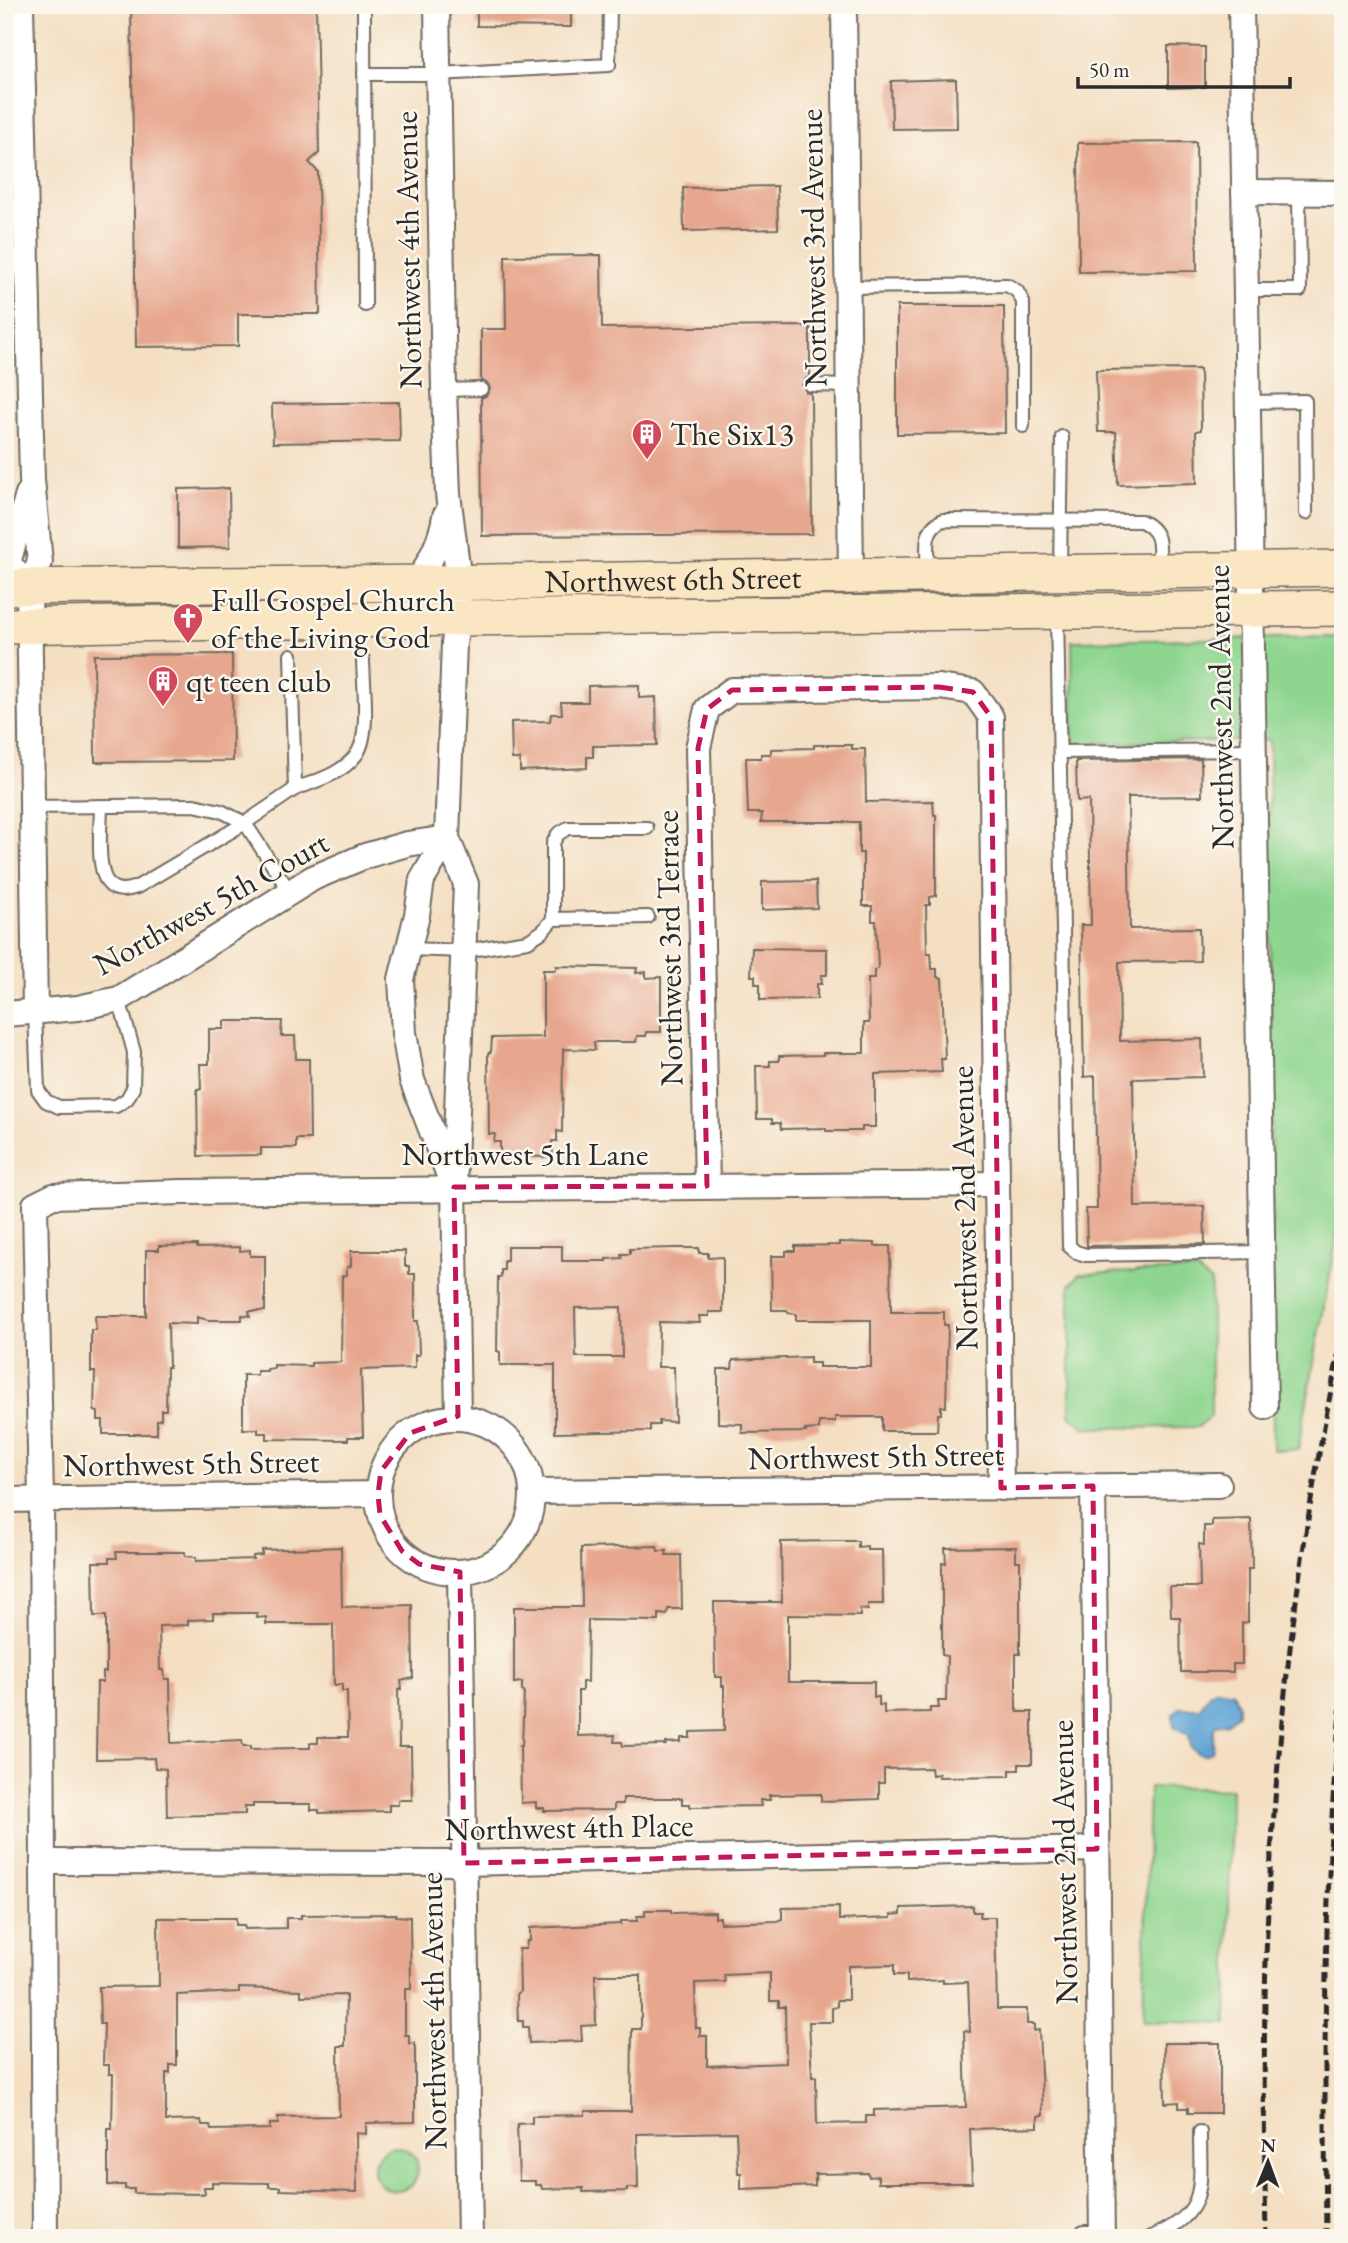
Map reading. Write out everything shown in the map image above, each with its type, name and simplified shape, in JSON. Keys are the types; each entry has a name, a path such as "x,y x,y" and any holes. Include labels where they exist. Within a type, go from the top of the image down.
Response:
{"street":[{"path":"21,5 32,480 40,562 17,587 30,807 35,1013"},
{"name":"Northwest 4th Avenue","path":"437,5 444,390 448,494 459,582 454,643 447,838 466,884 454,1187 458,1416"},
{"name":"Northwest 3rd Avenue","path":"844,5 851,575"},
{"name":"Northwest 2nd Avenue","path":"1241,5 1265,1407"},
{"path":"1244,192 1343,193"},
{"name":"Northwest 4th Avenue","path":"417,583 442,536 448,494"},
{"name":"Northwest 6th Street","path":"17,587 1343,568"},
{"name":"Northwest 6th Street","path":"18,626 1343,608"},
{"name":"Northwest 2nd Avenue","path":"707,709 732,690 939,687 973,692 991,717 1001,1488"},
{"name":"Northwest 3rd Terrace","path":"707,709 698,748 707,1186"},
{"name":"Northwest 4th Avenue","path":"447,838 422,880 401,979 404,1033 412,1080 454,1187"},
{"name":"Northwest 5th Court","path":"5,1014 78,1008 119,999 313,878 365,856 407,844 447,838"},
{"name":"Northwest 5th Lane","path":"41,1499 35,1205 53,1196 454,1187 997,1184"},
{"path":"458,1416 500,1431 517,1448 528,1469 533,1492 530,1516 513,1547 484,1567 460,1572 439,1571 419,1564 402,1551 388,1535 380,1515 378,1494 382,1471 393,1449 410,1433 431,1422 458,1416"},
{"name":"Northwest 5th Street","path":"533,1492 1219,1485"},
{"name":"Northwest 2nd Avenue","path":"1093,1486 1102,2238"},
{"name":"Northwest 5th Street","path":"5,1500 378,1494"},
{"path":"41,1499 45,2238"},
{"name":"Northwest 4th Avenue","path":"460,1572 470,2238"},
{"name":"Northwest 4th Place","path":"43,1862 464,1863 1097,1849"},
{"path":"1085,2238 1102,2238"}],"lane":[{"path":"363,5 365,305"},
{"path":"364,74 438,74 608,65 610,5"},
{"path":"1245,290 1300,289 1299,192"},
{"path":"848,287 1007,285 1017,291 1023,302 1023,426"},
{"path":"811,385 848,386"},
{"path":"444,390 481,389"},
{"path":"1247,402 1305,401 1306,513"},
{"path":"1060,572 1062,438"},
{"path":"928,574 928,533 934,524 943,520 1141,521 1153,527 1159,538 1160,571"},
{"path":"1057,611 1069,1245 1076,1252 1086,1255 1262,1252"},
{"path":"290,655 295,789"},
{"path":"101,806 101,870 114,888 125,890 137,887 245,823 295,789 343,768 357,755 364,740 363,659"},
{"path":"1060,752 1253,750"},
{"path":"30,807 194,805 221,811 245,823 290,892"},
{"path":"409,949 464,951 528,941 552,919 552,843 558,834 568,828 647,828"},
{"path":"552,919 648,917"},
{"path":"35,1013 38,1090 46,1101 59,1107 116,1106 127,1100 133,1088 134,1052 119,999"},
{"path":"1149,2238 1173,2228 1192,2211 1200,2191 1200,2132"},
{"path":"1102,2238 1108,2238"}],"highlighted area":[{"path":"939,687 973,692 991,717 1001,1488 1093,1486 1097,1849 464,1863 460,1572 419,1564 402,1551 380,1515 378,1494 381,1471 410,1433 458,1416 454,1187 707,1186 698,748 707,709 732,690"}],"green space":[{"path":"1343,637 1343,1203 1298,1450 1273,1450 1269,740 1073,744 1072,641"},
{"path":"1196,1270 1211,1282 1211,1416 1198,1427 1085,1428 1070,1415 1070,1285 1080,1274"},
{"path":"1149,1787 1231,1789 1227,2024 1143,2021"},
{"path":"396,2147 411,2154 418,2169 411,2184 396,2191 381,2184 374,2169 381,2154"}],"water":[{"path":"1217,1689 1233,1692 1238,1713 1227,1723 1215,1725 1212,1751 1205,1755 1199,1754 1191,1747 1189,1735 1174,1726 1173,1714 1180,1708 1200,1708 1210,1693"}],"building":[{"path":"131,5 316,5 319,153 309,162 318,172 320,314 238,314 238,346 136,347"},
{"path":"477,5 571,5 571,27 477,26"},
{"path":"1168,46 1205,47 1205,87 1168,88"},
{"path":"956,79 957,128 892,129 891,81"},
{"path":"1196,142 1197,271 1079,272 1078,143"},
{"path":"777,186 778,229 684,231 683,188"},
{"name":"The Six13","path":"601,255 602,328 810,326 810,376 802,385 806,392 811,394 812,534 482,536 481,398 486,396 490,389 488,384 481,380 481,329 506,329 505,256"},
{"path":"897,306 1004,306 1005,433 897,434"},
{"path":"1200,369 1201,430 1196,431 1197,483 1118,485 1116,432 1098,432 1096,370"},
{"path":"399,402 400,441 273,443 272,404"},
{"path":"229,488 230,547 178,548 178,489"},
{"name":"qt teen club","path":"232,654 233,761 95,762 94,655"},
{"path":"639,685 639,698 656,697 657,745 593,746 593,757 587,757 587,768 520,771 520,759 512,759 511,722 550,721 551,714 562,714 561,702 588,702 588,686"},
{"path":"814,745 852,745 852,749 865,749 866,802 933,801 936,815 936,896 930,897 930,905 926,905 927,953 931,953 932,969 937,969 937,977 942,978 945,1059 941,1059 942,1072 875,1074 875,1127 862,1127 862,1131 826,1131 826,1128 781,1129 780,1123 772,1123 772,1119 757,1119 756,1066 770,1066 770,1061 779,1061 779,1056 864,1053 864,1023 869,1023 868,979 874,979 874,970 878,969 876,921 872,921 872,906 863,906 863,853 859,853 859,822 761,822 762,813 748,813 746,758 761,758 761,754 771,754 771,749 814,748"},
{"path":"1201,759 1202,796 1128,797 1130,929 1199,928 1200,961 1119,962 1120,1041 1202,1039 1203,1077 1133,1079 1135,1207 1204,1206 1205,1244 1087,1246 1086,1209 1097,1209 1095,1076 1084,1077 1081,925 1091,925 1089,800 1077,801 1076,761"},
{"path":"816,881 817,908 762,910 762,882"},
{"path":"752,948 827,949 827,975 821,975 822,984 817,984 817,999 760,1000 760,984 755,984 755,976 751,976"},
{"path":"556,966 637,968 636,973 646,972 646,978 661,977 661,1032 646,1032 646,1036 637,1036 636,1042 594,1042 595,1050 563,1049 562,1132 557,1131 557,1141 552,1141 553,1157 500,1156 500,1142 494,1142 495,1134 489,1134 488,1053 491,1052 492,1038 543,1037 543,970 556,970"},
{"path":"224,1021 282,1021 281,1036 295,1036 296,1059 309,1059 310,1139 296,1139 296,1148 261,1148 261,1155 198,1156 197,1089 201,1089 200,1064 209,1064 209,1029 224,1029"},
{"path":"839,1242 890,1246 891,1312 944,1312 944,1325 948,1325 946,1407 941,1406 941,1414 938,1414 937,1431 882,1431 882,1417 835,1417 835,1422 819,1422 819,1429 805,1430 806,1432 742,1433 742,1424 718,1423 718,1369 732,1369 733,1360 810,1357 810,1363 819,1363 819,1367 871,1367 871,1320 796,1320 796,1314 788,1313 787,1310 772,1310 771,1256 786,1256 786,1251 795,1251 795,1246 839,1245"},
{"path":"197,1245 197,1248 240,1247 240,1251 250,1250 250,1256 265,1256 265,1311 249,1311 250,1316 242,1315 242,1320 208,1320 197,1317 197,1324 168,1323 166,1410 161,1410 161,1419 157,1420 157,1434 103,1434 103,1420 98,1420 98,1412 94,1411 95,1372 91,1372 91,1330 96,1330 95,1316 146,1316 146,1250 159,1250 159,1246"},
{"path":"507,1246 562,1246 562,1261 606,1261 622,1258 621,1254 630,1254 630,1249 699,1248 699,1253 708,1253 708,1258 723,1257 723,1312 709,1312 709,1316 699,1316 700,1323 659,1322 658,1367 674,1367 675,1422 659,1421 659,1425 650,1425 650,1431 555,1433 555,1365 500,1365 500,1352 497,1351 498,1277 501,1277 501,1270 504,1270 504,1261 507,1261","holes":["621,1307 622,1357 576,1357 575,1308"]},
{"path":"351,1251 405,1251 405,1266 409,1266 409,1274 415,1274 415,1321 418,1321 419,1355 415,1355 415,1368 361,1370 363,1437 348,1437 348,1440 267,1439 267,1433 258,1433 258,1429 243,1429 243,1375 257,1375 257,1371 267,1371 274,1368 274,1365 311,1366 311,1363 341,1362 342,1276 347,1275 347,1267 351,1266"},
{"path":"1251,1519 1252,1569 1248,1569 1248,1622 1242,1623 1242,1664 1233,1664 1233,1672 1181,1672 1180,1617 1171,1617 1170,1587 1200,1587 1199,1544 1204,1545 1204,1526 1212,1526 1212,1520"},
{"path":"858,1541 858,1547 867,1546 867,1550 882,1550 883,1604 868,1604 868,1610 860,1609 860,1616 788,1615 788,1682 874,1682 874,1697 879,1697 879,1705 884,1705 884,1713 930,1712 930,1708 939,1708 938,1701 946,1701 947,1656 942,1655 942,1563 946,1563 945,1548 1016,1547 1016,1561 1020,1561 1020,1654 1016,1654 1016,1708 1018,1712 1032,1712 1032,1764 1019,1764 1019,1770 1010,1770 1010,1776 939,1777 939,1774 932,1775 931,1768 884,1769 884,1783 879,1783 879,1799 821,1801 821,1794 769,1795 770,1800 760,1800 761,1806 690,1807 690,1804 682,1804 682,1798 623,1798 623,1804 614,1804 614,1810 544,1811 544,1808 536,1808 536,1802 521,1803 520,1746 524,1691 522,1682 514,1683 514,1607 582,1607 581,1548 657,1546 658,1551 667,1551 666,1555 681,1555 682,1609 668,1609 667,1615 659,1614 659,1621 588,1620 587,1682 582,1682 582,1691 578,1691 578,1736 615,1735 614,1742 622,1742 623,1746 666,1745 681,1742 681,1738 690,1738 690,1732 724,1731 724,1686 722,1677 715,1677 714,1602 782,1602 781,1542"},
{"path":"341,1547 342,1607 412,1605 413,1678 401,1681 402,1689 398,1690 399,1747 411,1747 412,1800 398,1800 398,1805 389,1805 389,1811 319,1813 319,1810 311,1810 311,1804 253,1804 253,1807 245,1807 245,1814 167,1816 166,1769 155,1768 154,1758 96,1759 97,1682 103,1682 103,1672 106,1672 106,1616 94,1616 93,1562 109,1562 109,1558 117,1558 116,1552 185,1552 185,1556 196,1557 196,1561 253,1559 253,1556 262,1555 262,1550","holes":["213,1613 257,1613 257,1618 266,1617 266,1624 333,1624 334,1685 342,1684 342,1691 347,1691 348,1737 318,1737 318,1743 310,1743 310,1748 251,1749 251,1746 243,1746 242,1740 171,1743 170,1679 165,1679 164,1670 160,1670 159,1626 188,1625 188,1620 213,1619"]},
{"path":"973,1906 973,1912 981,1912 980,1917 995,1917 997,2009 1027,2009 1027,2024 1034,2024 1034,2031 1039,2030 1043,2115 1038,2116 1038,2127 970,2129 972,2183 878,2183 878,2176 869,2177 868,2173 815,2174 815,2186 741,2189 736,2132 637,2134 638,2188 627,2188 627,2191 542,2189 541,2185 535,2185 535,2181 519,2181 517,2124 532,2123 532,2116 585,2115 585,2111 631,2111 632,2029 641,2029 641,1975 595,1975 596,2025 581,2026 582,2041 529,2043 528,2027 523,2027 523,2021 518,2021 517,1993 520,1992 519,1949 526,1949 527,1941 530,1941 530,1928 621,1924 621,1921 637,1921 637,1916 645,1916 645,1910 671,1910 671,1913 715,1912 715,1918 720,1917 720,1923 777,1921 782,1919 782,1908 839,1907 839,1920 891,1918 891,1915 901,1914 901,1908","holes":["894,1965 894,1975 907,1975 907,1982 968,1982 970,2032 964,2031 966,2107 874,2110 874,2116 866,2116 866,2123 817,2124 816,2077 812,2077 809,2022 832,2022 832,2008 837,2007 837,2000 848,2000 848,1966","770,1973 770,2001 779,2001 779,2007 785,2007 786,2063 707,2066 707,2036 700,2036 700,2028 696,2028 695,1983 725,1982 724,1975"]},
{"path":"396,1914 410,1917 411,1989 405,1989 405,2035 409,2035 409,2044 415,2043 415,2122 366,2123 366,2134 356,2133 357,2192 280,2190 280,2187 269,2187 269,2183 212,2182 212,2187 204,2187 205,2194 134,2193 134,2189 125,2189 125,2185 108,2185 108,2129 112,2129 113,2074 109,2074 109,2065 103,2065 104,2024 100,2024 99,1987 159,1986 158,1918 236,1918 236,1925 244,1925 245,1929 286,1928 286,1918 301,1918 301,1915","holes":["239,1988 301,1990 301,1996 346,1995 345,2046 338,2046 339,2116 278,2117 278,2124 270,2124 270,2129 211,2130 210,2125 202,2125 201,2120 166,2121 166,2073 170,2073 170,2065 177,2065 177,1995 239,1992"]},
{"path":"1164,2043 1220,2043 1220,2113 1188,2113 1188,2108 1179,2108 1179,2102 1165,2103"}],"railway":[{"path":"1266,2238 1266,1969 1277,1780 1302,1556 1343,1333"},
{"path":"1326,2238 1325,2030 1328,1891 1343,1684"}],"place":[{"name":"The Six13","path":"647,461"},
{"name":"Full Gospel Church of the Living God","path":"188,645"},
{"name":"qt teen club","path":"163,708"}]}
